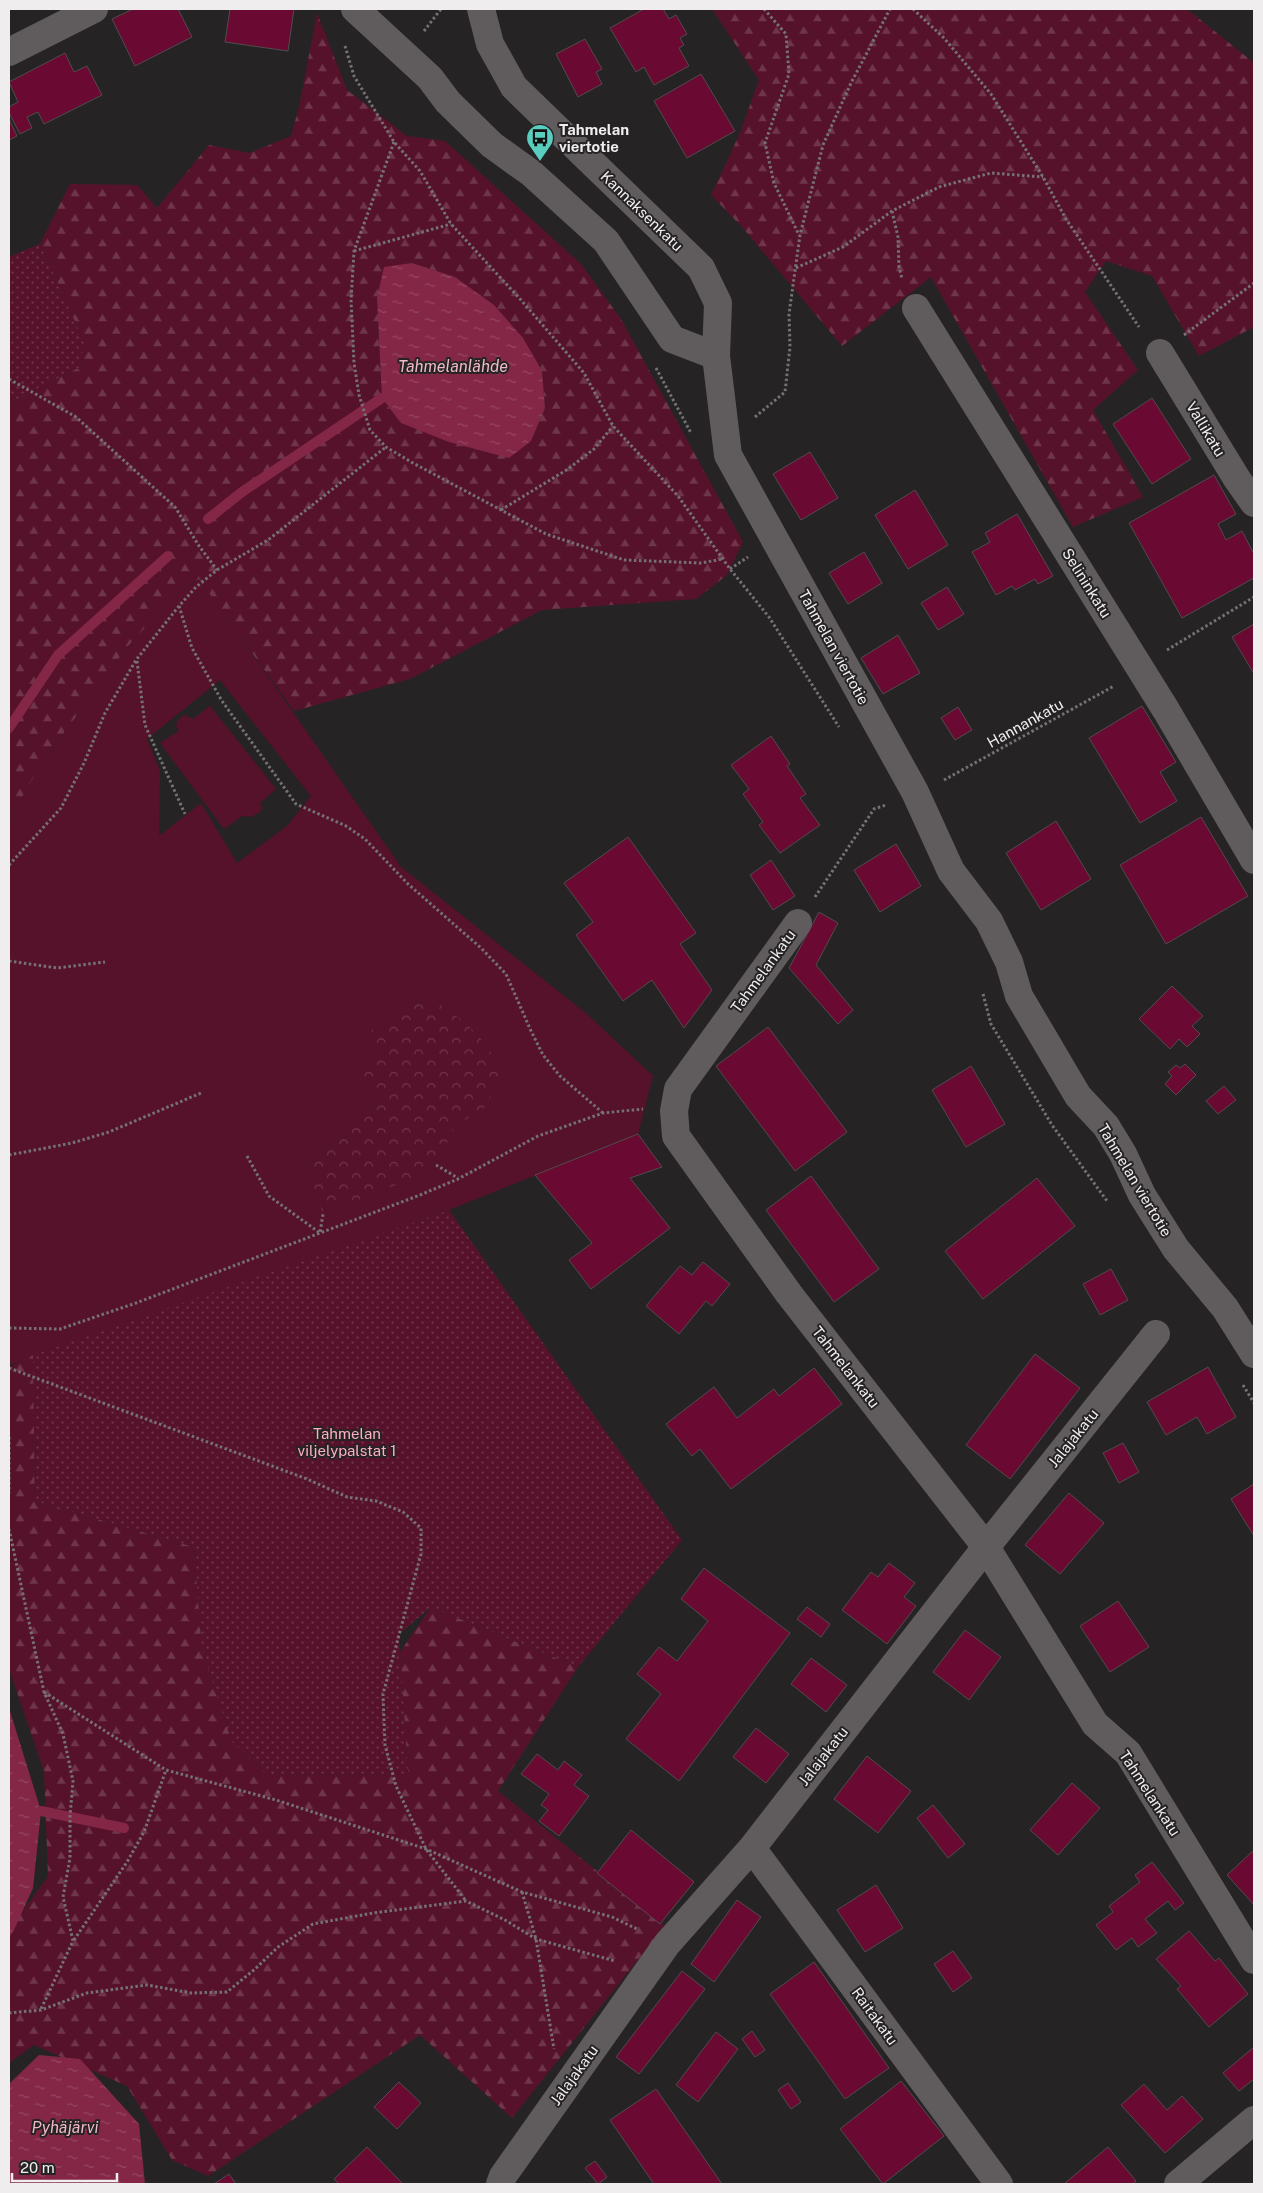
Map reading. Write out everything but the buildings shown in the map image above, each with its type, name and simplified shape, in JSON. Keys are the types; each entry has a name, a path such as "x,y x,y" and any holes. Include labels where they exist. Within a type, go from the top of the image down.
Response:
{"street":[{"path":"9,52 94,9"},
{"path":"355,9 430,78 448,102 492,145 531,173 606,241 672,339 716,356"},
{"name":"Kannaksenkatu","path":"481,9 490,44 514,87 701,268 718,303 716,356"},
{"name":"Selininkatu","path":"916,308 1161,701 1254,860"},
{"name":"Vallikatu","path":"1160,353 1237,479 1254,503"},
{"name":"Tahmelan viertotie","path":"716,356 728,455 915,792 951,871 989,921 1009,962 1019,996 1078,1096 1106,1126 1123,1154 1142,1195 1176,1249 1225,1308 1254,1354"},
{"name":"Tahmelankatu","path":"798,923 678,1089 674,1111 676,1136 777,1278 986,1547 1095,1724 1128,1753 1254,1960"},
{"name":"Jalajakatu","path":"500,2184 503,2176 650,1971 667,1944 752,1848 986,1547 1156,1334"},
{"name":"Raitakatu","path":"752,1848 999,2184"},
{"path":"1178,2184 1254,2120"}],"path":[{"path":"764,9 786,34 789,74 765,144 774,183 800,235"},
{"path":"726,442 785,392 790,347 789,314 800,235 823,145 851,83 890,9"},
{"path":"912,9 944,38 991,94 1044,177 1066,219 1139,328"},
{"path":"344,42 354,76 394,142 420,172 451,224 521,300 584,373 613,426 678,496 730,569 769,617 840,728"},
{"path":"394,142 354,251 351,300 354,363 359,395 370,430 386,447 546,534 624,560 701,563 723,559"},
{"path":"796,268 844,247 892,211 939,187 990,173 1044,177"},
{"path":"892,211 898,237 903,284 916,308"},
{"path":"354,251 451,224"},
{"path":"1160,353 1254,283"},
{"path":"652,360 694,439"},
{"path":"9,379 76,417 175,507 216,570"},
{"path":"500,510 568,469 594,449 613,426"},
{"path":"9,865 61,808 84,763 105,713 136,660 196,587 216,570 268,540 386,447"},
{"path":"730,569 738,563"},
{"path":"1161,654 1254,597"},
{"path":"179,606 192,648 222,701 296,804 346,826 365,839 408,884 481,948 506,974 543,1054 560,1076 603,1114"},
{"path":"136,660 145,725 185,814"},
{"name":"Hannankatu","path":"950,778 1111,688"},
{"name":"Tahmelankatu","path":"798,923 874,809 915,792"},
{"path":"9,961 57,968 105,962"},
{"path":"982,985 984,1003 991,1024 1052,1124 1112,1206"},
{"path":"9,1156 72,1143 108,1132 201,1093"},
{"path":"9,1328 60,1329 136,1303 458,1179 538,1136 603,1114 637,1109 674,1111"},
{"path":"246,1156 269,1196 320,1233"},
{"path":"436,1165 458,1179"},
{"path":"320,1233 323,1214"},
{"path":"9,1368 307,1479 347,1497 376,1501 403,1512 421,1528 421,1554 383,1694 384,1745 396,1786 426,1849 466,1901 505,1920 536,1939 650,1971"},
{"path":"1239,1378 1254,1403"},
{"path":"9,1437 9,1493"},
{"path":"9,1530 44,1692 63,1734 73,1781 70,1816 70,1858 63,1897 73,1941"},
{"path":"44,1692 166,1770 276,1800 426,1849 522,1892 612,1917 667,1944"},
{"path":"41,2010 73,1941 127,1862 140,1839 166,1770"},
{"path":"522,1892 536,1939 561,2094"},
{"path":"9,2013 41,2010 88,1993 147,1985 191,1993 227,1992 278,1947 313,1924 372,1913 466,1901"}],"green space":[{"path":"712,9 1187,9 1254,63 1254,327 1199,356 1152,276 1106,261 1085,292 1138,370 1093,410 1143,497 1073,527 931,277 842,346 742,227 711,195 740,133 759,80"},
{"path":"317,13 347,90 407,136 445,141 581,264 621,319 743,542 727,575 696,599 542,610 410,679 294,711 199,579 176,594 128,646 43,761 9,820 9,403 80,367 84,342 40,244 70,184 137,185 157,208 209,145 250,153 291,136 299,107","holes":["412,263 455,277 494,305 542,371 545,408 531,441 401,423 382,398 377,298"]},
{"path":"40,244 84,342 80,367 9,403 9,257"},
{"path":"200,579 401,867 587,1014 653,1076 638,1134 449,1210 9,1365 9,820 43,761 128,646 176,594","holes":["220,680 311,796 287,826 237,863 201,803 159,836 160,771 147,739","429,997 487,1106 455,1125 308,1169 378,1102 373,1091 376,1054 368,1033"]},
{"path":"210,706 276,789 260,803 262,807 260,812 251,817 242,816 224,829 160,743 179,731 176,726 178,720 184,715 193,719"},
{"path":"429,997 471,1028 480,1037 494,1058 500,1071 487,1106 455,1126 434,1170 323,1214 308,1169 378,1102 373,1091 349,1075 376,1054 367,1033"},
{"name":"Tahmelan viljelypalstat 1","path":"449,1210 682,1540 578,1667 431,1607 399,1634 408,1774 269,1775 232,1742 202,1649 194,1547 35,1501 33,1355"},
{"path":"33,1355 35,1501 194,1547 202,1649 232,1742 269,1775 408,1774 400,1652 431,1607 578,1667 498,1791 665,1926 512,2118 420,2035 208,2176 172,2160 127,2086 34,2045 9,2063 9,1929 48,1877 44,1771 9,1669 9,1367"}],"water":[{"name":"Tahmelanlähde","path":"412,263 455,277 494,305 523,338 542,371 545,408 531,441 509,458 449,442 401,423 382,398 377,298 384,267"},
{"path":"9,1708 41,1811 33,1888 9,1937"},
{"name":"Pyhäjärvi","path":"39,2055 80,2059 139,2124 145,2184 9,2184 9,2084"}],"waterway":[{"path":"208,519 242,492 382,398"},
{"path":"9,728 58,655 168,556"},
{"path":"41,1811 124,1828"}],"place":[{"name":"Tahmelan viertotie","path":"540,162"}]}
